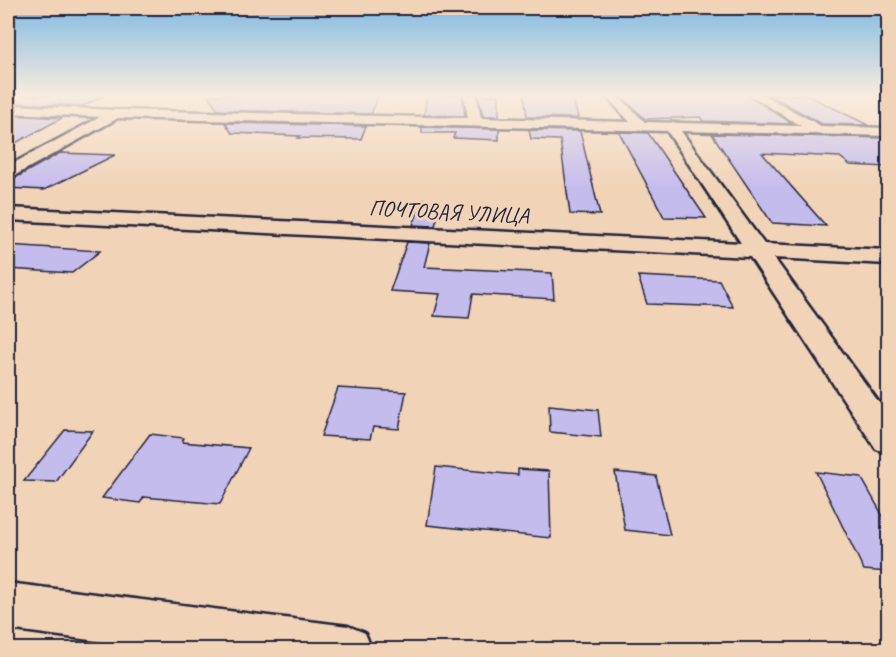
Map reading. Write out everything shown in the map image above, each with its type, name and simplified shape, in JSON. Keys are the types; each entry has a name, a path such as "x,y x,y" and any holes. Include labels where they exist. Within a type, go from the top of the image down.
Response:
{"street":[{"path":"8,172 93,126"},
{"path":"564,126 888,132"},
{"path":"811,126 817,129"},
{"path":"672,128 888,440"},
{"name":"ПОЧТОВАЯ УЛИЦА","path":"8,214 888,257"},
{"path":"8,606 348,650"}],"building":[{"path":"8,126 48,126 8,147"},
{"path":"227,126 366,126 361,139 298,138 300,136 232,133"},
{"path":"422,127 499,129 499,140 453,138 455,133 422,133"},
{"path":"529,130 580,131 600,215 570,214 560,140 531,139"},
{"path":"619,132 648,133 706,218 664,217"},
{"path":"712,134 888,138 888,167 850,165 840,157 762,153 826,226 772,223"},
{"path":"60,153 115,155 44,190 8,188 8,179 15,178"},
{"path":"423,199 441,204 435,226 413,225"},
{"path":"407,242 430,243 424,267 552,273 554,299 473,294 469,318 434,316 440,294 390,291"},
{"path":"8,245 100,251 72,273 8,269"},
{"path":"638,276 719,280 733,307 647,304"},
{"path":"338,388 406,392 399,429 373,427 370,439 321,436"},
{"path":"549,405 598,410 601,437 550,432"},
{"path":"65,430 93,431 56,482 24,481"},
{"path":"150,434 184,438 182,442 249,448 220,504 144,497 140,503 102,498"},
{"path":"436,467 518,475 518,469 549,471 551,538 427,525"},
{"path":"615,472 656,476 670,535 625,530"},
{"path":"816,472 861,477 888,525 888,572 864,570"}]}
